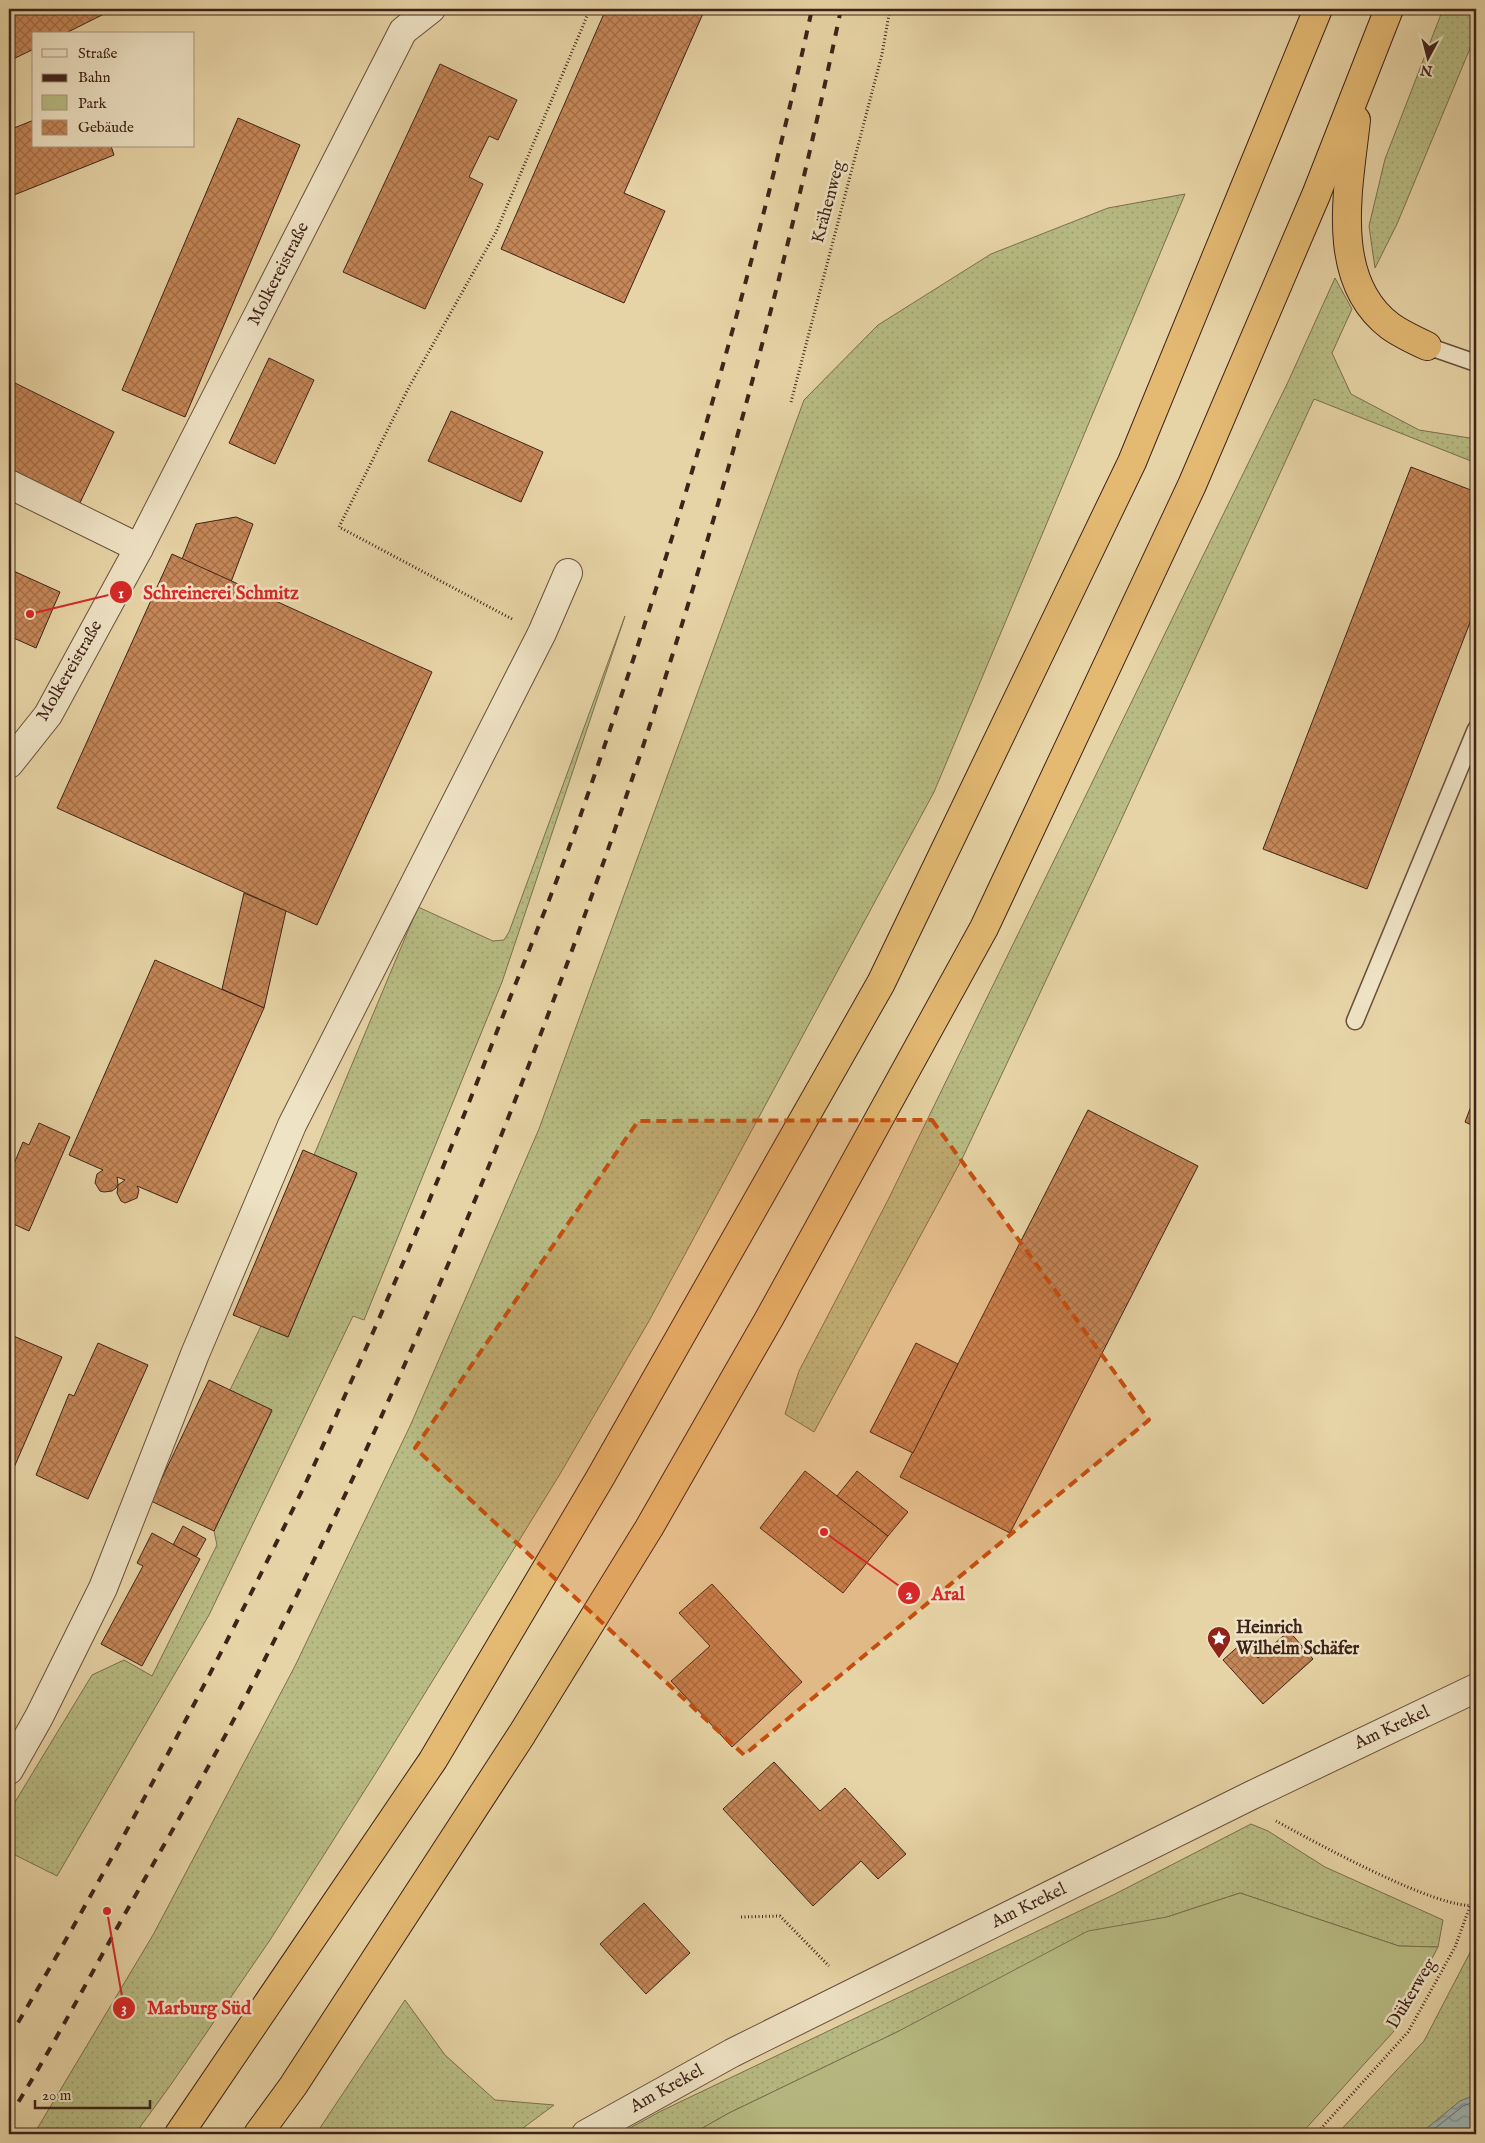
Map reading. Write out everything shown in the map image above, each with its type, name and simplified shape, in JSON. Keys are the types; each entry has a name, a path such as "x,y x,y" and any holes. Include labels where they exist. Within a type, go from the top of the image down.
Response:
{"highway":[{"path":"179,2134 434,1760 600,1478 881,983 1132,462 1318,9"},
{"path":"258,2134 293,2086 517,1743 649,1528 770,1317 984,928 1192,485 1316,195 1389,9"},
{"path":"1360,86 1347,207 1346,230 1350,255 1358,285 1373,309 1389,325 1427,346"}],"street":[{"name":"Molkereistraße","path":"9,764 48,715 139,548 403,31 430,9"},
{"path":"9,484 139,548"},
{"path":"9,1770 39,1717 103,1588 195,1354 292,1125 542,633 568,573"},
{"name":"Am Krekel","path":"586,2134 732,2053 1252,1795 1476,1688"}],"lane":[{"path":"1427,346 1476,363"},
{"path":"1355,1021 1476,729"}],"path":[{"path":"499,614 339,526 409,387 496,232 590,9"},
{"name":"Krähenweg","path":"791,402 882,54 890,9"},
{"path":"1252,1795 1276,1820 1334,1853 1435,1897 1470,1906 1476,1905"},
{"name":"Dükerweg","path":"1316,2134 1408,2032 1455,1948 1470,1906"},
{"path":"741,1916 780,1916 828,1964 845,1998"}],"highlighted area":[{"path":"932,1120 1149,1420 744,1755 415,1448 638,1121"}],"green space":[{"path":"1443,9 1476,9 1476,34 1397,224 1375,268 1369,226 1385,159"},
{"path":"1185,194 934,792 649,1321 560,1474 377,1771 270,1940 135,2134 34,2134 153,1935 295,1666 411,1424 539,1129 804,400 878,325 991,254 1108,208"},
{"path":"1335,278 1352,309 1332,353 1351,394 1419,430 1476,439 1476,463 1314,399 1117,829 962,1159 814,1432 785,1414 799,1371 888,1200 1288,382"},
{"path":"625,616 502,982 364,1320 353,1316 209,1615 57,1876 9,1852 9,1812 92,1675 124,1660 152,1676 217,1545 214,1531 272,1411 230,1390 261,1326 288,1337 357,1174 314,1155 418,907 493,941 504,940 509,932"},
{"path":"1251,1824 1268,1831 1325,1867 1443,1920 1438,1947 1399,1946 1240,1893 1167,1917 897,2032 729,2113 692,2134 619,2134 661,2111 1115,1894"},
{"path":"1240,1893 1399,1946 1438,1947 1394,2031 1301,2134 692,2134 729,2113 897,2032 1088,1931 1167,1917"},
{"path":"1476,1941 1476,2095 1460,2101 1420,2134 1337,2134 1424,2041"},
{"path":"405,2000 445,2055 495,2100 554,2105 515,2134 316,2134"}],"water":[{"path":"1476,2095 1476,2134 1420,2134 1460,2101"}],"building":[{"path":"9,9 114,9 68,32 32,32 32,50 9,61"},
{"path":"606,9 705,9 624,193 665,211 624,303 501,249"},
{"path":"440,64 517,100 498,140 489,136 469,177 483,184 425,309 343,272"},
{"path":"238,118 300,145 185,417 122,390"},
{"path":"32,121 32,148 112,148 114,155 9,197 9,130"},
{"path":"269,358 314,380 275,464 229,443"},
{"path":"9,380 114,432 78,507 9,473"},
{"path":"451,411 543,452 521,502 428,461"},
{"path":"1411,467 1476,492 1476,607 1367,889 1263,849"},
{"path":"236,517 253,524 231,582 182,559 196,524"},
{"path":"172,554 432,672 317,925 57,808"},
{"path":"9,569 60,592 36,648 9,636"},
{"path":"244,893 286,911 264,1008 222,989"},
{"path":"155,960 264,1008 177,1203 137,1186 139,1190 137,1198 125,1203 121,1201 117,1193 118,1185 125,1180 117,1177 118,1184 116,1188 112,1191 100,1191 95,1183 97,1174 103,1170 69,1155"},
{"path":"1476,1093 1476,1127 1465,1122"},
{"path":"1088,1110 1198,1166 1010,1533 900,1477"},
{"path":"39,1123 70,1137 29,1231 9,1222 9,1176 23,1142 29,1145"},
{"path":"303,1150 357,1173 288,1337 233,1315"},
{"path":"9,1334 62,1357 9,1479"},
{"path":"98,1343 148,1365 88,1499 36,1475 69,1394 74,1396"},
{"path":"916,1343 958,1364 913,1453 870,1432"},
{"path":"209,1380 272,1410 214,1531 151,1501"},
{"path":"805,1471 888,1536 843,1593 760,1528"},
{"path":"857,1471 908,1512 888,1536 837,1496"},
{"path":"183,1526 206,1539 196,1557 173,1545"},
{"path":"152,1533 200,1559 142,1666 101,1644 143,1566 137,1563"},
{"path":"712,1584 802,1682 732,1747 671,1681 710,1646 679,1613"},
{"path":"1289,1631 1313,1659 1263,1704 1223,1660 1243,1642 1258,1658"},
{"path":"774,1762 820,1811 845,1788 906,1854 878,1879 861,1861 813,1906 723,1809"},
{"path":"644,1903 690,1953 646,1994 600,1944"}],"railway":[{"path":"9,2038 157,1774 295,1505 391,1291 469,1103 574,834 643,630 675,528 735,321 788,113 812,9"},
{"path":"9,2117 57,2036 245,1698 344,1498 436,1293 521,1085 600,873 671,660 735,444 792,227 841,9"}],"place":[{"name":"Schreinerei Schmitz","path":"30,614"},
{"name":"Aral","path":"824,1532"},
{"name":"Heinrich Wilhelm Schäfer","path":"1219,1659"},
{"name":"Marburg Süd","path":"107,1911"}]}
